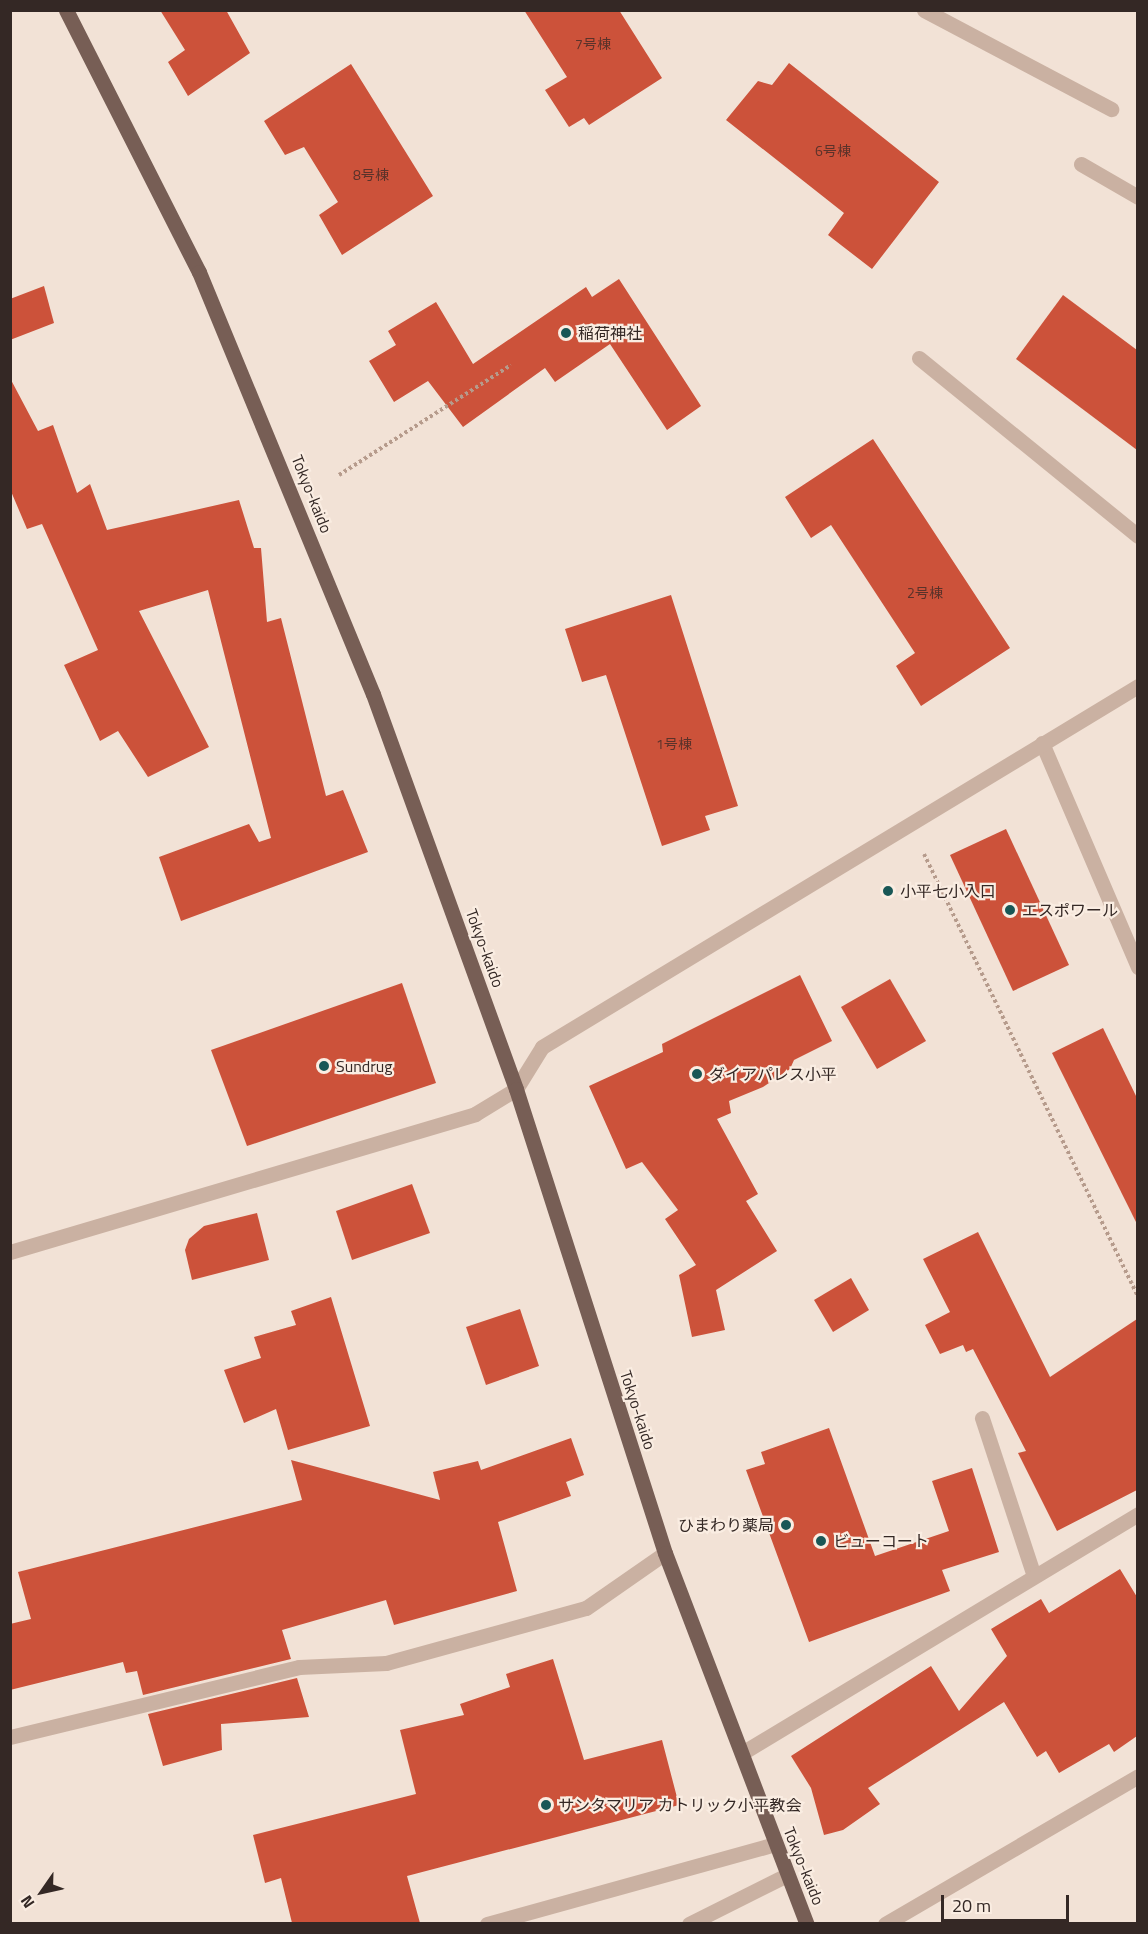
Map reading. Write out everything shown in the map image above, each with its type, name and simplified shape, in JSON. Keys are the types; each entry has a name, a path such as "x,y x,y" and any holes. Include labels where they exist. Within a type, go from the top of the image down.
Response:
{"main road":[{"name":"Tokyo-kaido","path":"66,10 143,155 234,351 373,694 516,1089 665,1553 807,1923"}],"street":[{"path":"924,10 1111,109"},
{"path":"1081,164 1137,197"},
{"path":"919,358 1137,536"},
{"path":"10,1252 462,1120 516,1089 542,1047 1137,686"},
{"path":"1042,743 1137,967"},
{"path":"982,1418 1034,1576"},
{"path":"742,1753 1137,1514"},
{"path":"10,1737 299,1666 386,1663 586,1608 665,1553"},
{"path":"885,1923 1137,1776"},
{"path":"487,1923 775,1844"},
{"path":"689,1923 787,1875"}],"path":[{"path":"339,475 511,365"},
{"path":"924,854 1137,1298"}],"building":[{"path":"160,10 226,10 250,53 188,96 168,62 185,50"},
{"path":"524,10 619,10 662,78 589,125 584,118 569,127 545,90 567,77"},
{"path":"789,63 939,182 872,269 828,235 844,213 726,120 758,81 772,85"},
{"path":"351,64 433,196 342,255 319,215 338,202 304,147 285,155 264,121"},
{"path":"619,279 701,406 667,430 610,344 555,382 545,368 463,427 428,381 394,402 369,361 396,345 388,331 436,302 473,364 586,287 592,297"},
{"path":"44,286 54,323 10,340 10,299"},
{"path":"1063,295 1137,350 1137,450 1016,359"},
{"path":"10,378 38,431 53,425 77,493 90,484 107,530 239,500 254,548 261,548 267,622 281,618 326,796 343,790 368,852 181,921 159,857 249,824 259,842 271,838 208,590 139,611 209,747 148,777 118,731 100,741 64,665 98,650 42,524 27,529 10,489"},
{"path":"873,439 1010,648 921,706 896,666 915,653 831,525 811,538 785,497"},
{"path":"671,595 738,806 705,816 710,830 662,846 606,675 582,682 565,629"},
{"name":"エスポワール","path":"1006,829 1069,965 1013,991 950,855"},
{"path":"800,975 832,1041 794,1060 790,1069 763,1087 729,1101 731,1113 717,1119 758,1194 746,1201 777,1251 716,1290 725,1330 692,1337 679,1275 696,1265 665,1219 678,1210 642,1162 626,1169 589,1086 663,1052 662,1044"},
{"path":"890,979 926,1041 877,1069 841,1007"},
{"path":"402,983 436,1083 247,1146 211,1050"},
{"path":"1103,1028 1137,1098 1137,1224 1052,1053"},
{"path":"412,1184 430,1233 352,1260 336,1211"},
{"path":"257,1213 269,1260 192,1280 185,1250 189,1239 204,1226"},
{"path":"978,1232 1050,1377 1137,1319 1137,1490 1057,1531 1018,1453 1026,1451 973,1349 966,1352 963,1345 940,1354 925,1325 950,1312 923,1259"},
{"path":"851,1278 869,1310 833,1332 814,1300"},
{"path":"331,1297 370,1426 288,1450 276,1409 244,1423 224,1370 261,1358 254,1337 296,1325 291,1311"},
{"path":"520,1309 539,1366 486,1385 466,1327"},
{"name":"ビューコート","path":"829,1428 875,1556 949,1531 932,1481 972,1468 999,1552 942,1570 950,1591 809,1642 746,1470 765,1464 761,1452"},
{"path":"571,1438 584,1475 566,1482 571,1496 498,1522 517,1591 394,1625 386,1600 282,1630 291,1659 143,1695 137,1671 126,1673 123,1662 10,1690 10,1624 31,1619 18,1572 302,1500 291,1460 440,1500 433,1472 478,1461 481,1470"},
{"path":"1120,1569 1137,1597 1137,1736 1114,1752 1109,1744 1059,1773 1046,1751 1037,1757 1004,1702 868,1788 880,1804 843,1830 824,1835 811,1788 791,1756 931,1666 959,1711 1007,1656 991,1629 1041,1599 1049,1613"},
{"path":"553,1659 584,1760 662,1740 679,1805 407,1876 420,1923 292,1923 281,1878 265,1883 253,1835 416,1794 400,1730 464,1715 460,1704 510,1687 506,1674"},
{"path":"297,1678 309,1717 221,1724 222,1750 163,1766 148,1714"}],"place":[{"name":"稲荷神社","path":"566,333"},
{"name":"小平七小入口","path":"888,891"},
{"name":"エスポワール","path":"1010,910"},
{"name":"Sundrug","path":"324,1066"},
{"name":"ダイアパレス小平","path":"697,1074"},
{"name":"ひまわり薬局","path":"786,1525"},
{"name":"ビューコート","path":"821,1541"},
{"name":"サンタマリア カトリック小平教会","path":"546,1805"}]}
